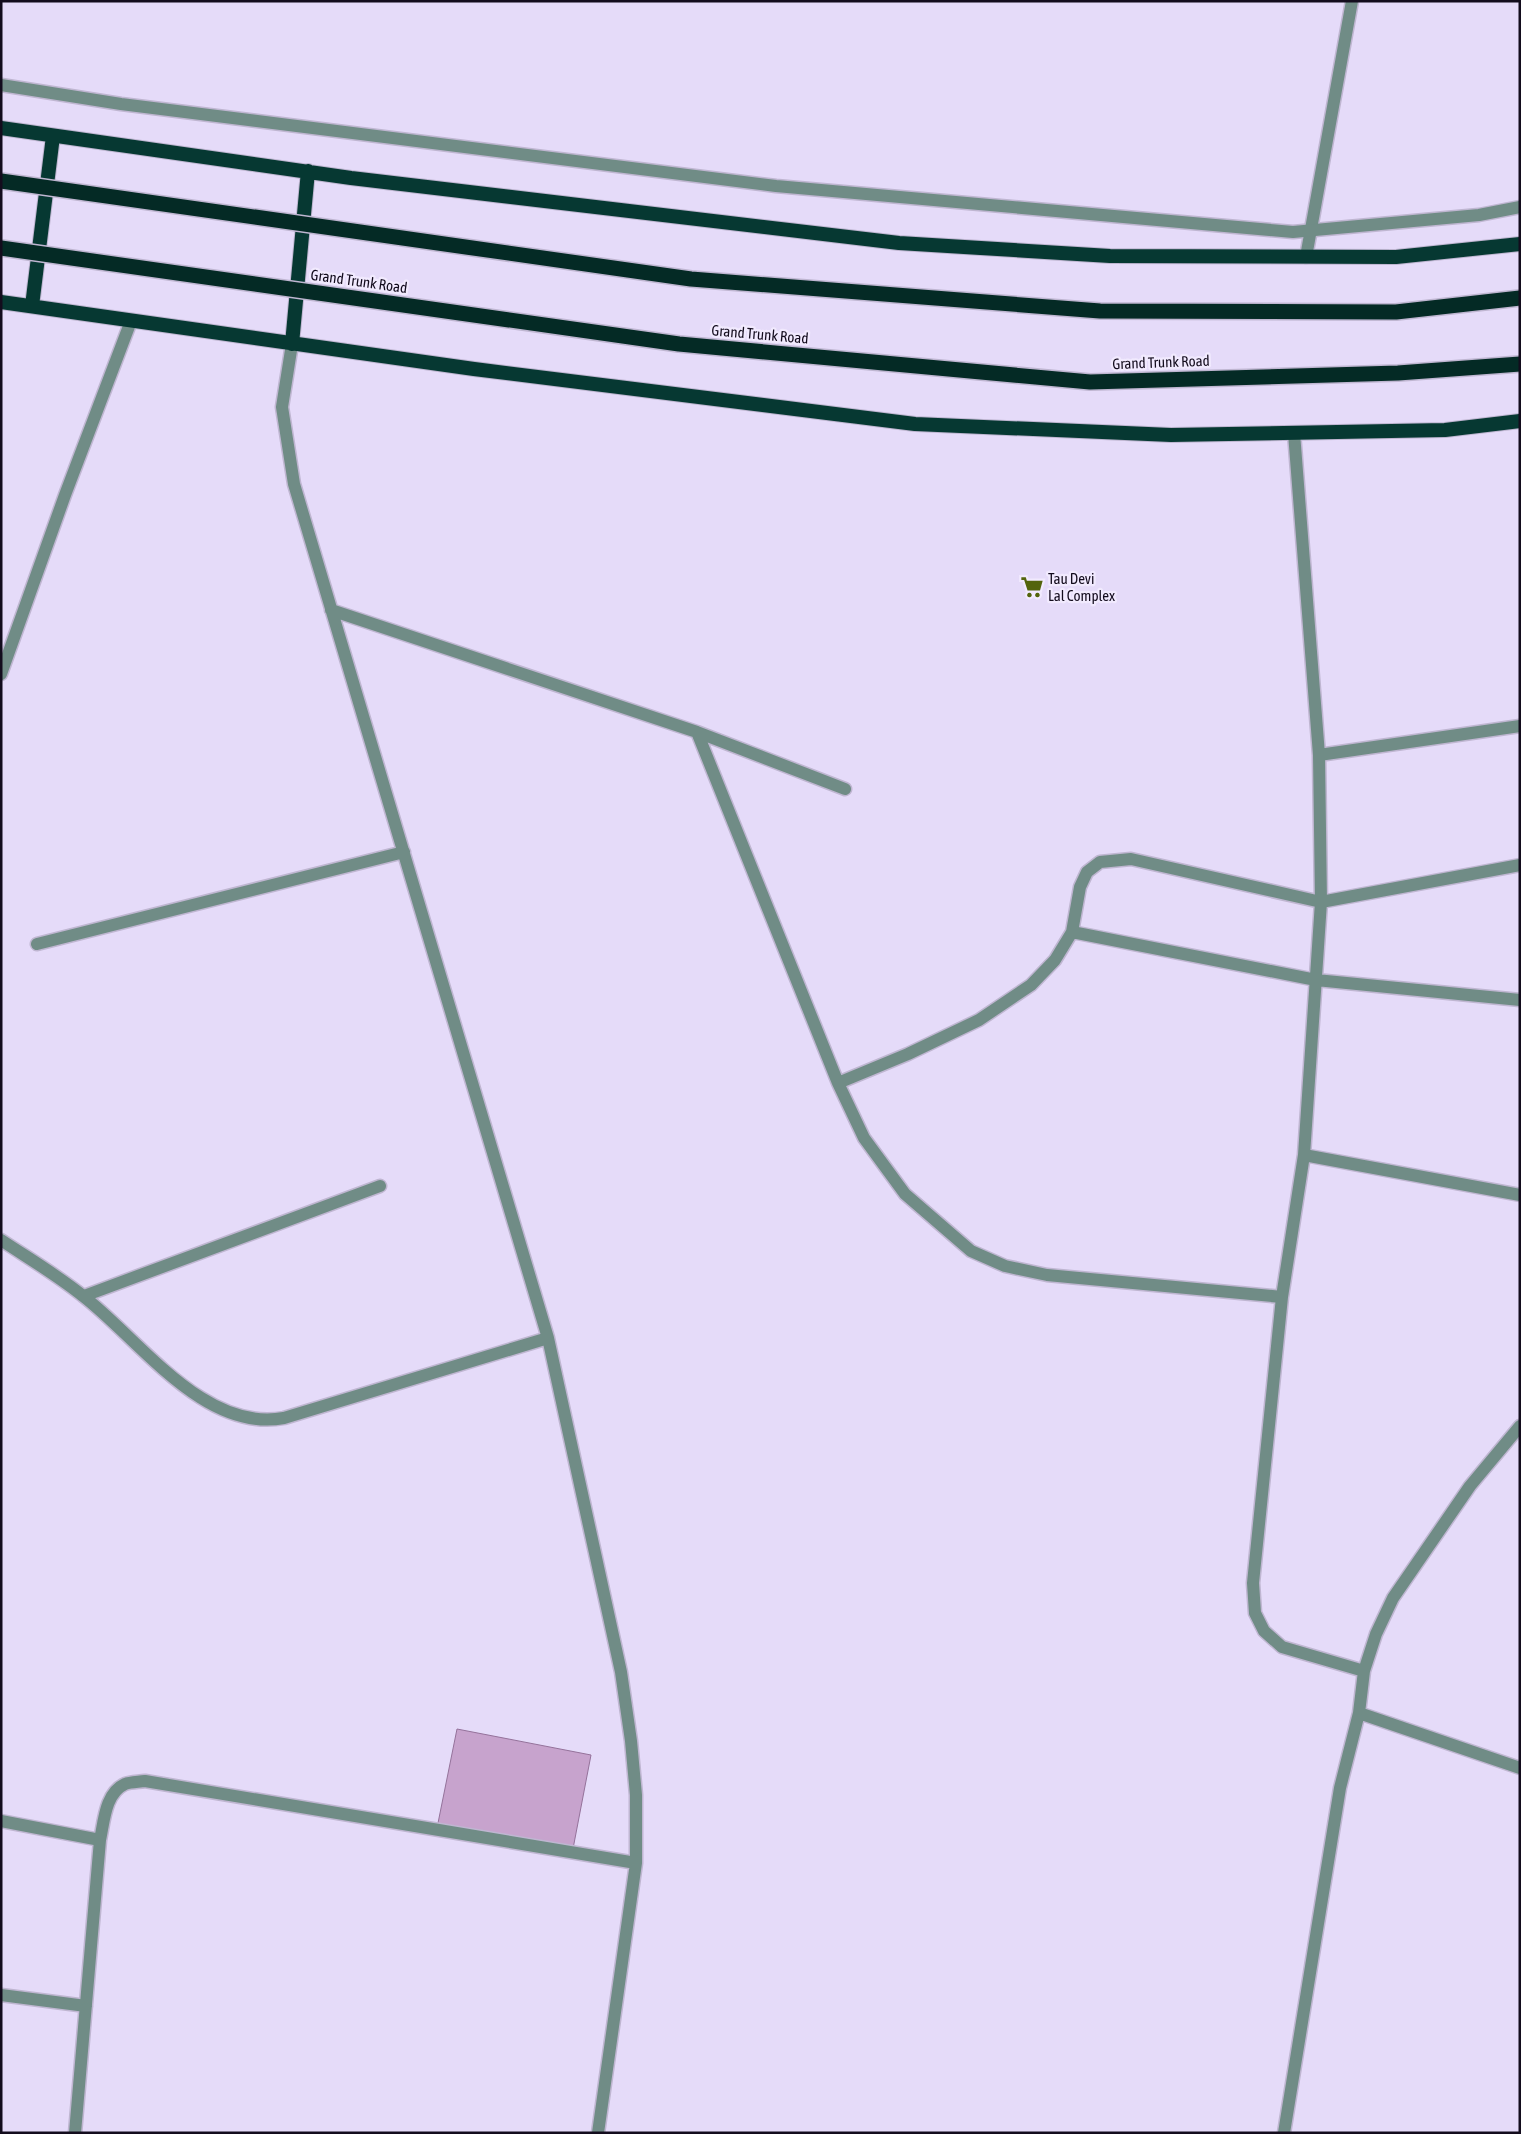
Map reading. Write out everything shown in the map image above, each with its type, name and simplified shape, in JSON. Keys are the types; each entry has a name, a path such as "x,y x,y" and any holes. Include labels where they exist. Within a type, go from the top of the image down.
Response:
{"highway":[{"path":"1,128 351,178 899,244 1110,256 1306,257 1396,257 1520,244"},
{"path":"32,306 53,136"},
{"path":"292,344 308,171"},
{"path":"1,182 691,279 1080,309 1396,312 1520,298"},
{"name":"Grand Trunk Road","path":"1,248 679,344 1090,382 1398,373 1520,364"},
{"path":"1,302 292,344 915,424 1171,435 1445,430 1520,421"}],"street":[{"path":"1306,257 1352,1"},
{"path":"1,85 121,104 776,186 1293,232 1479,215 1520,207"},
{"path":"1,674 65,495 131,320"},
{"path":"292,344 282,407 294,484 548,1338 621,1672 631,1741 636,1795 636,1863 598,2133"},
{"path":"1294,433 1319,754 1321,902 1304,1155 1282,1297 1253,1583 1255,1613 1264,1631 1282,1647 1364,1671"},
{"path":"331,610 697,732 845,789"},
{"path":"1319,754 1520,726"},
{"path":"697,732 838,1082 864,1138 905,1194 971,1251 1005,1266 1047,1275 1282,1297"},
{"path":"37,944 404,852"},
{"path":"838,1082 908,1054 979,1020 1031,984 1055,960 1072,932 1080,887 1087,872 1100,862 1131,859 1321,902 1520,865"},
{"path":"1072,932 1316,980 1520,1000"},
{"path":"1304,1155 1520,1195"},
{"path":"84,1296 380,1186"},
{"path":"1,1240 84,1296 158,1366 213,1406 244,1418 267,1422 284,1418 548,1338"},
{"path":"1284,2133 1340,1788 1359,1713 1364,1671 1376,1634 1393,1598 1470,1486 1520,1426"},
{"path":"1359,1713 1520,1768"},
{"path":"75,2133 100,1840 108,1806 114,1791 126,1783 144,1781 636,1863"},
{"path":"1,1821 100,1840"},
{"path":"1,1995 86,2006"}],"building":[{"path":"457,1729 591,1755 572,1854 437,1828"}],"place":[{"name":"Tau Devi Lal Complex","path":"1032,587"}]}
